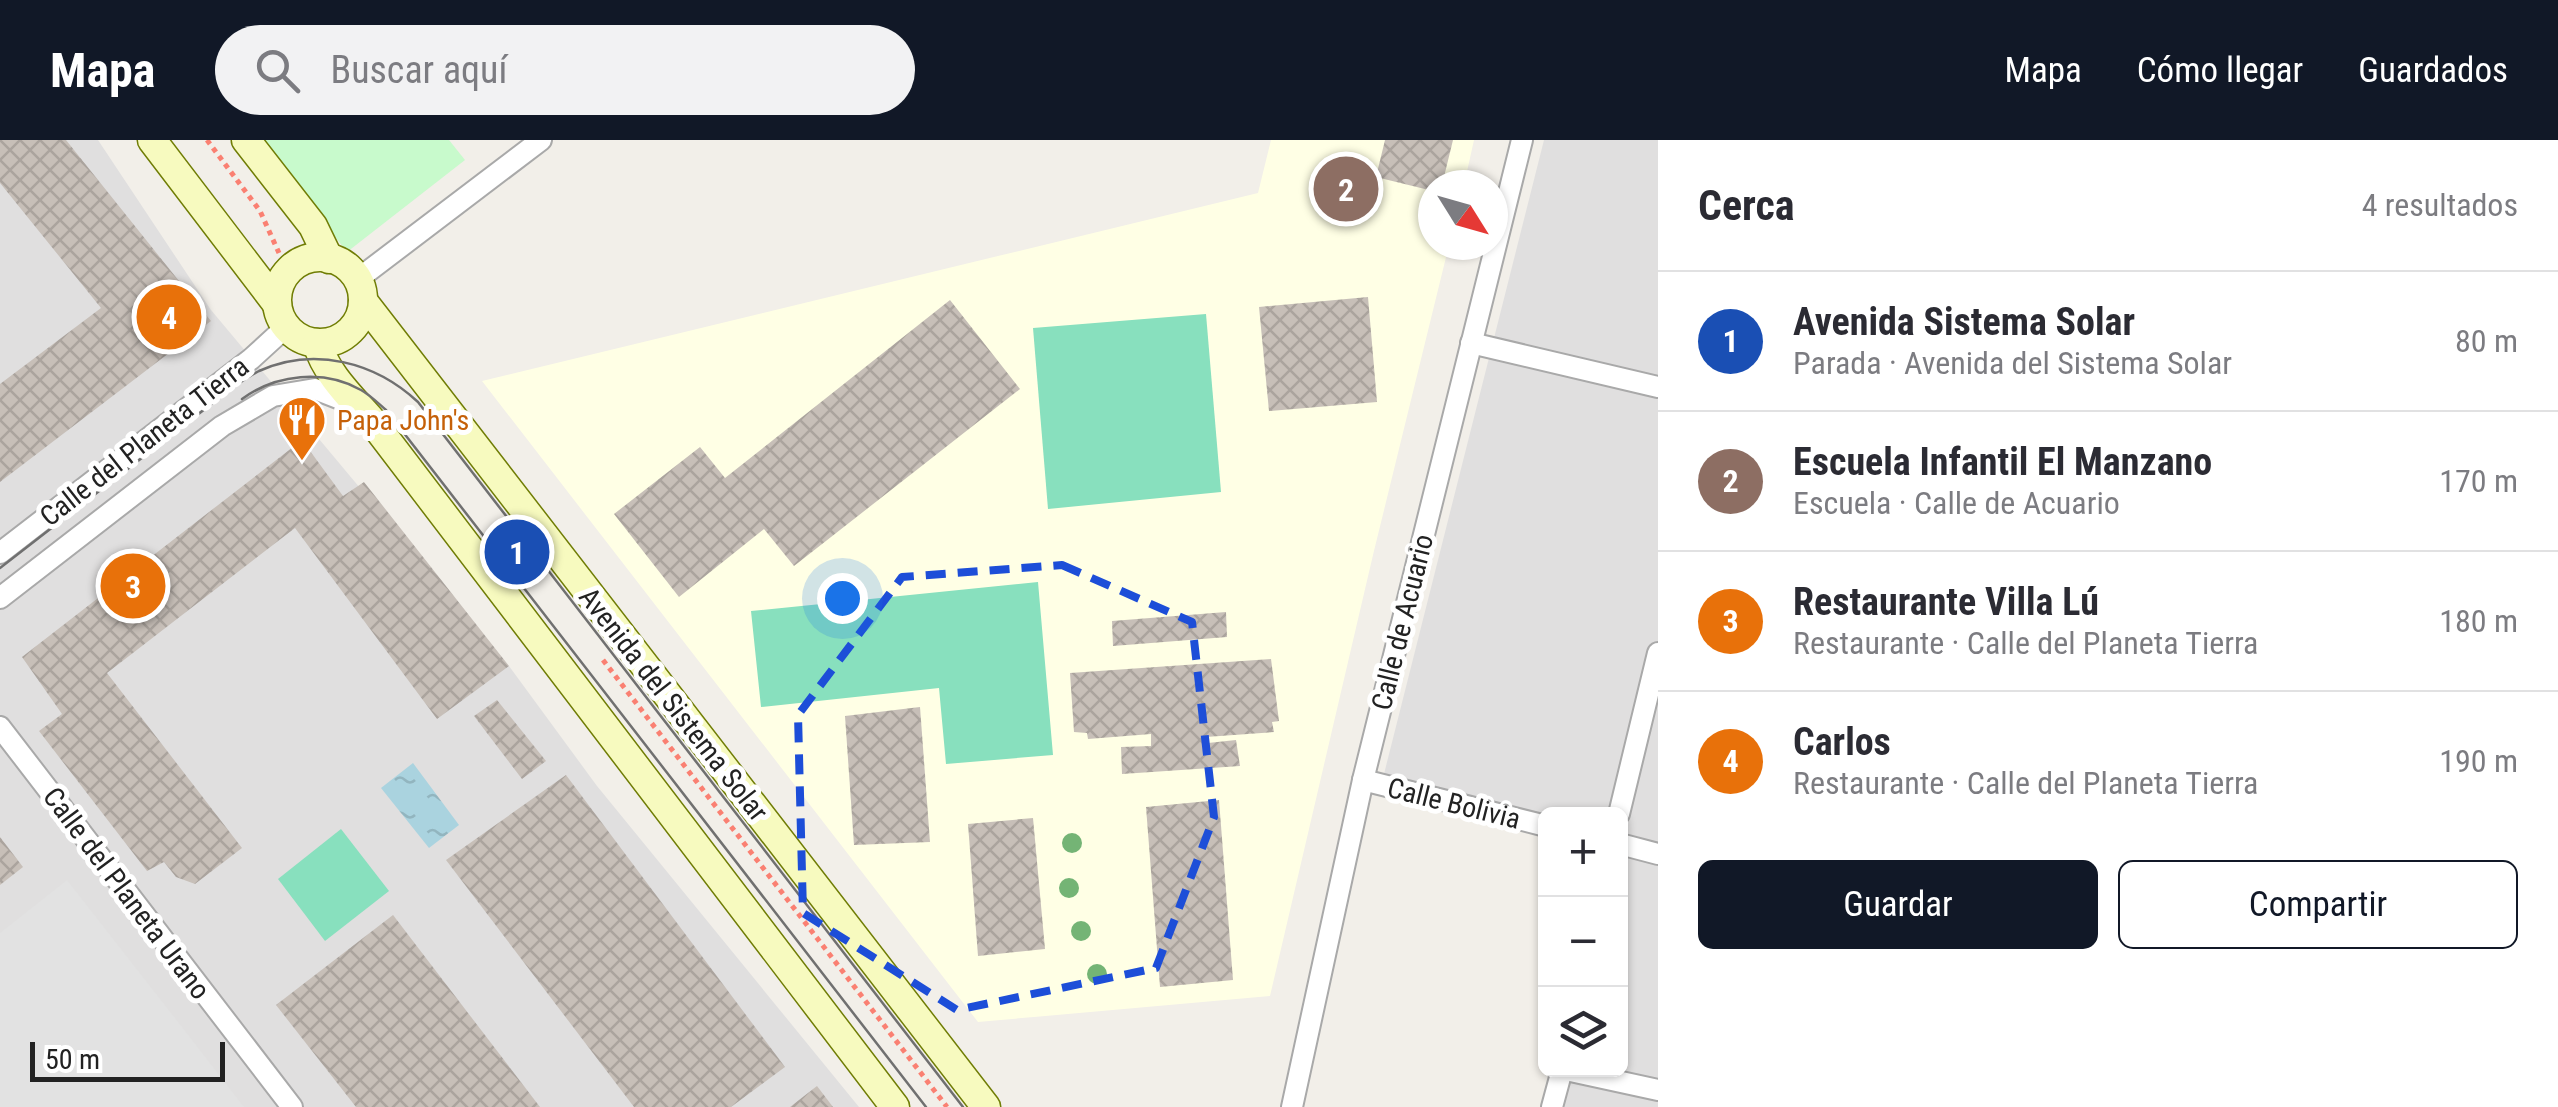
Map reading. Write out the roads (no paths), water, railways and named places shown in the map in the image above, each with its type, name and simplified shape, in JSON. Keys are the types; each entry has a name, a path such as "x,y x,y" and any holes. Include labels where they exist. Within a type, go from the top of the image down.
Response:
{"street":[{"path":"152,140 282,316 305,340 330,342 354,327 360,315 360,290 340,262 329,258 303,261 292,268 279,291 282,316"},
{"path":"246,140 313,226 329,258"},
{"path":"360,290 541,140"},
{"name":"Calle de Acuario","path":"1292,1107 1363,780 1522,140"},
{"name":"Avenida del Sistema Solar","path":"360,290 986,1107"},
{"name":"Calle del Planeta Tierra","path":"0,553 252,359 282,316"},
{"path":"317,343 336,380 372,421 895,1107"},
{"path":"1470,343 1658,388"},
{"name":"Calle del Planeta Tierra","path":"0,598 222,426 273,396 315,389 343,400 372,421"},
{"path":"1621,807 1658,652"},
{"name":"Calle del Planeta Urano","path":"0,726 292,1107"},
{"name":"Calle Bolivia","path":"1363,780 1538,824"},
{"path":"1628,846 1658,854"},
{"path":"1552,1107 1562,1077"},
{"path":"1597,1077 1658,1090"}],"water":[{"path":"413,763 459,825 429,848 381,788"}],"tram line":[{"path":"0,568 259,371 322,359 343,362 383,377 418,402 963,1107"},
{"path":"242,399 270,384 316,377 347,383 386,410 926,1107"}],"place":[{"name":"Escuela Infantil El Manzano","path":"1346,189"},
{"name":"Carlos","path":"169,317"},
{"name":"Papa John's","path":"302,462"},
{"name":"Avenida Sistema Solar","path":"517,552"},
{"name":"Restaurante Villa Lú","path":"133,586"}]}
